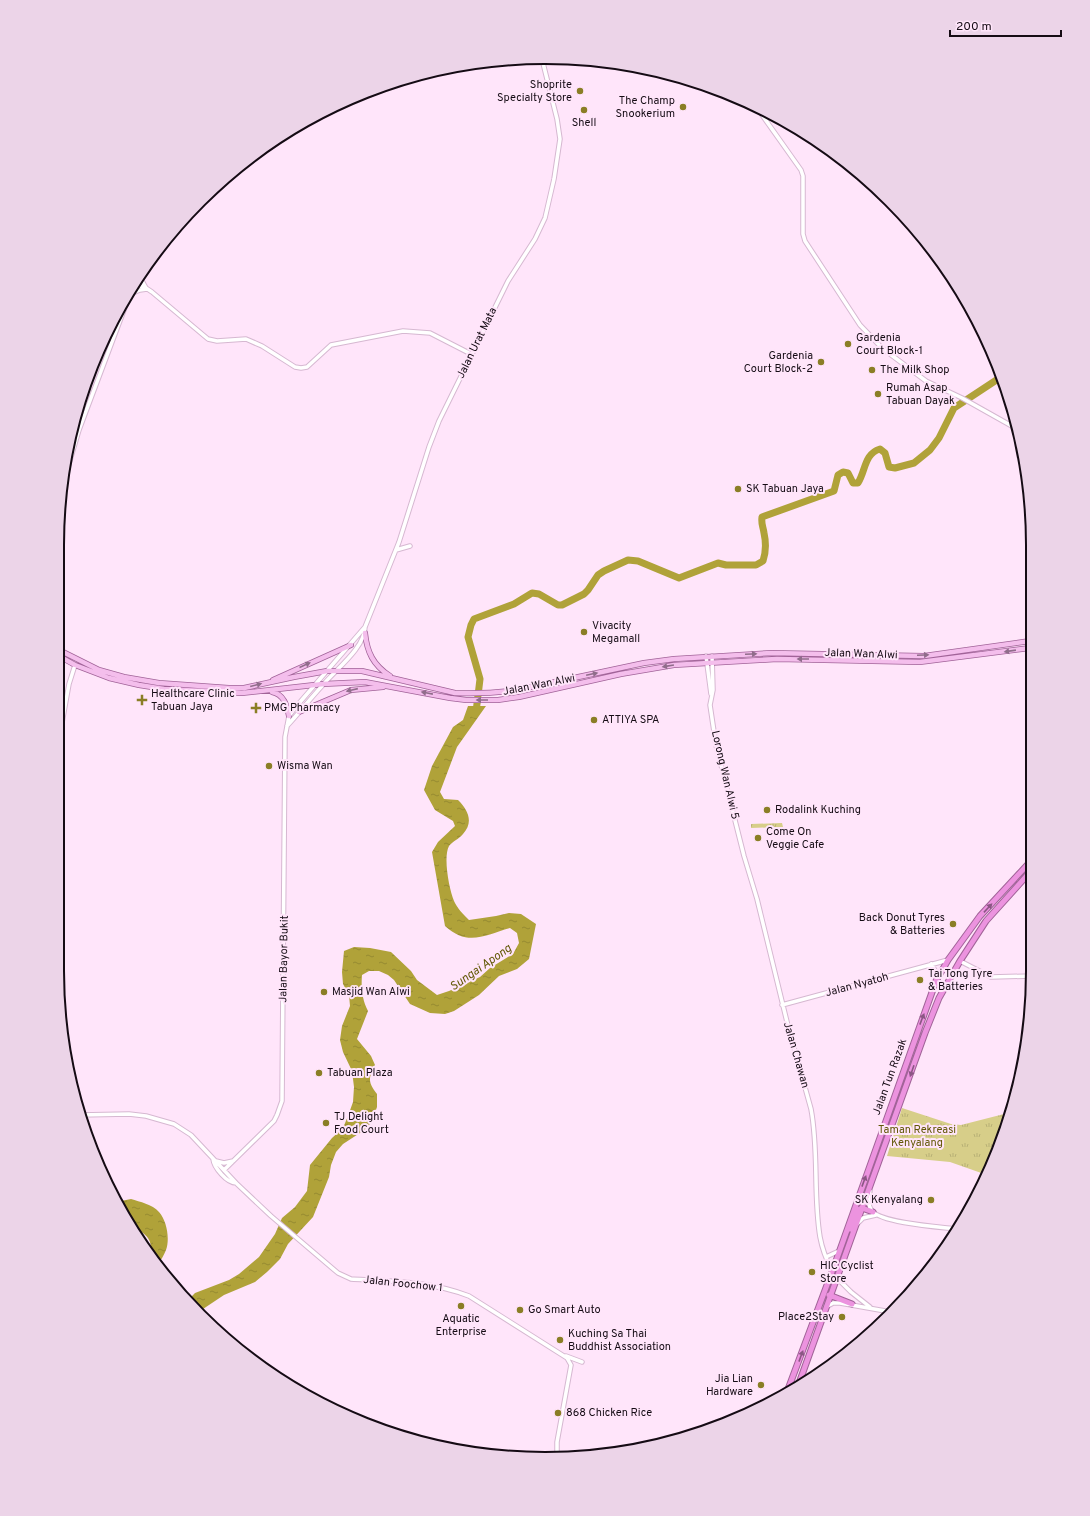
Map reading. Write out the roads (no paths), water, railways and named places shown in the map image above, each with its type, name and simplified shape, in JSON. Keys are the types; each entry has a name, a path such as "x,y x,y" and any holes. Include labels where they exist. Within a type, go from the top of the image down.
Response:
{"highway":[{"name":"Jalan Tun Razak","path":"789,1386 836,1261 936,981 948,960 980,916 1026,866"},
{"name":"Jalan Tun Razak","path":"801,1378 939,998 960,961 986,921 1026,877"},
{"path":"836,1261 846,1241 858,1210 862,1208 873,1212"},
{"path":"826,1287 828,1294 831,1296 854,1305"}],"main road":[{"path":"365,633 372,659 383,671 395,678"},
{"name":"Jalan Wan Alwi","path":"64,652 99,670 142,681 244,688 327,671 362,671 470,694 498,693 517,690 644,663 706,656 806,652 924,656 1026,642"},
{"path":"270,682 282,675 351,645"},
{"name":"Jalan Wan Alwi","path":"64,659 75,665 109,678 153,688 228,693 256,692 323,684 365,682 466,700 498,700 519,697 642,670 674,665 777,659 920,662 1026,649"},
{"path":"299,712 350,690 391,686"},
{"path":"256,692 275,692 280,695 286,703 289,716"}],"street":[{"name":"Jalan Urat Mata","path":"365,627 396,550 438,421 508,281 545,218 558,158 560,132 543,64"},
{"path":"763,117 801,170 803,176 803,234 805,241 860,325 882,348 917,375 1011,426"},
{"path":"143,281 148,289 208,339 217,341 250,340 295,367 307,367 331,345 403,331 430,333 471,354"},
{"path":"139,287 148,289"},
{"path":"136,292 148,289"},
{"path":"73,451 81,425 121,318"},
{"path":"396,550 410,546"},
{"path":"288,726 323,684 355,650 365,633 365,627"},
{"path":"289,716 365,627"},
{"name":"Lorong Wan Alwi 5","path":"706,656 711,694"},
{"name":"Lorong Wan Alwi 5","path":"712,656 713,690 710,705 716,745 744,856"},
{"path":"64,712 69,684 75,665"},
{"name":"Jalan Bayor Bukit","path":"224,1170 274,1121 282,1101 285,737 289,716"},
{"name":"Jalan Chawan","path":"744,856 757,899 774,965 782,1005 814,1121 816,1185 820,1238 832,1271"},
{"name":"Jalan Nyatoh","path":"782,1005 948,960"},
{"path":"960,961 991,978 1026,976"},
{"path":"931,964 936,972 936,981"},
{"path":"86,1115 129,1114 146,1116 174,1124 191,1135 234,1182"},
{"path":"214,1160 224,1163 234,1160"},
{"path":"214,1160 214,1164 228,1180 232,1183 234,1182"},
{"path":"234,1160 230,1166 230,1172 234,1182"},
{"name":"Jalan Foochow 1","path":"234,1182 299,1240 345,1277 351,1279 437,1285 469,1296 569,1360 570,1372 558,1442 558,1452"},
{"path":"871,1183 868,1205 873,1212 879,1216 890,1220 951,1228"},
{"path":"856,1226 866,1216 879,1216"},
{"path":"826,1257 839,1251"},
{"path":"837,1278 859,1299 873,1309"},
{"path":"854,1305 859,1303 859,1299"},
{"path":"826,1307 833,1303 854,1305 885,1311"},
{"path":"563,1356 582,1362"}],"water":[{"path":"468,706 486,706 457,747 440,792 444,799 458,800 465,808 469,821 466,830 449,846 447,851 447,873 450,889 455,904 469,920 509,913 521,914 536,924 529,959 517,969 499,976 479,995 454,1011 445,1014 430,1013 410,1004 394,980 388,975 379,971 369,971 362,975 362,993 368,1011 357,1039 371,1056 375,1065 370,1077 372,1086 377,1094 377,1107 372,1121 366,1129 343,1144 336,1152 331,1165 329,1177 313,1217 288,1244 280,1259 255,1282 224,1295 203,1309 191,1297 195,1293 229,1280 239,1274 259,1257 275,1234 282,1218 295,1207 307,1191 310,1165 332,1138 343,1128 348,1116 353,1102 354,1087 352,1071 343,1052 340,1040 342,1026 350,1006 349,995 343,984 342,972 344,951 354,947 391,952 411,971 417,980 437,995 480,977 490,968 513,954 519,943 517,933 510,928 477,938 469,938 453,932 445,926 432,852 438,842 455,826 453,821 435,810 424,790 432,766 453,727 463,720"},
{"path":"131,1199 146,1204 156,1209 162,1216 166,1225 168,1241 166,1250 160,1260 151,1246 148,1238 141,1232 122,1201"}],"waterway":[{"name":"Sungai Apong","path":"474,714 476,712 480,679 468,637 474,619 514,604 532,593 539,594 558,605 562,605 584,594 598,575 628,560 638,561 679,578 718,563 726,565 756,565 763,561 765,551 762,517 834,491 838,475 843,472 848,473 853,483 858,483 868,459 875,451 880,449 885,453 889,467 895,468 914,463 930,450 939,438 954,408 996,380"}],"place":[{"name":"Shoprite Specialty Store","path":"580,91"},
{"name":"The Champ Snookerium","path":"683,107"},
{"name":"Shell","path":"584,110"},
{"name":"Gardenia Court Block-1","path":"848,344"},
{"name":"Gardenia Court Block-2","path":"821,362"},
{"name":"The Milk Shop","path":"872,370"},
{"name":"Rumah Asap Tabuan Dayak","path":"878,394"},
{"name":"SK Tabuan Jaya","path":"738,489"},
{"name":"Vivacity Megamall","path":"584,632"},
{"name":"Healthcare Clinic Tabuan Jaya","path":"142,700"},
{"name":"PMG Pharmacy","path":"256,708"},
{"name":"ATTIYA SPA","path":"594,720"},
{"name":"Wisma Wan","path":"269,766"},
{"name":"Rodalink Kuching","path":"767,810"},
{"name":"Come On Veggie Cafe","path":"758,838"},
{"name":"Back Donut Tyres & Batteries","path":"953,924"},
{"name":"Tai Tong Tyre & Batteries","path":"920,980"},
{"name":"Masjid Wan Alwi","path":"324,992"},
{"name":"Tabuan Plaza","path":"319,1073"},
{"name":"TJ Delight Food Court","path":"326,1123"},
{"name":"SK Kenyalang","path":"931,1200"},
{"name":"HIC Cyclist Store","path":"812,1272"},
{"name":"Aquatic Enterprise","path":"461,1306"},
{"name":"Go Smart Auto","path":"520,1310"},
{"name":"Place2Stay","path":"842,1317"},
{"name":"Kuching Sa Thai Buddhist Association","path":"560,1340"},
{"name":"Jia Lian Hardware","path":"761,1385"},
{"name":"868 Chicken Rice","path":"558,1413"}],"park label":[{"name":"Taman Rekreasi Kenyalang","path":"917,1136"}]}
